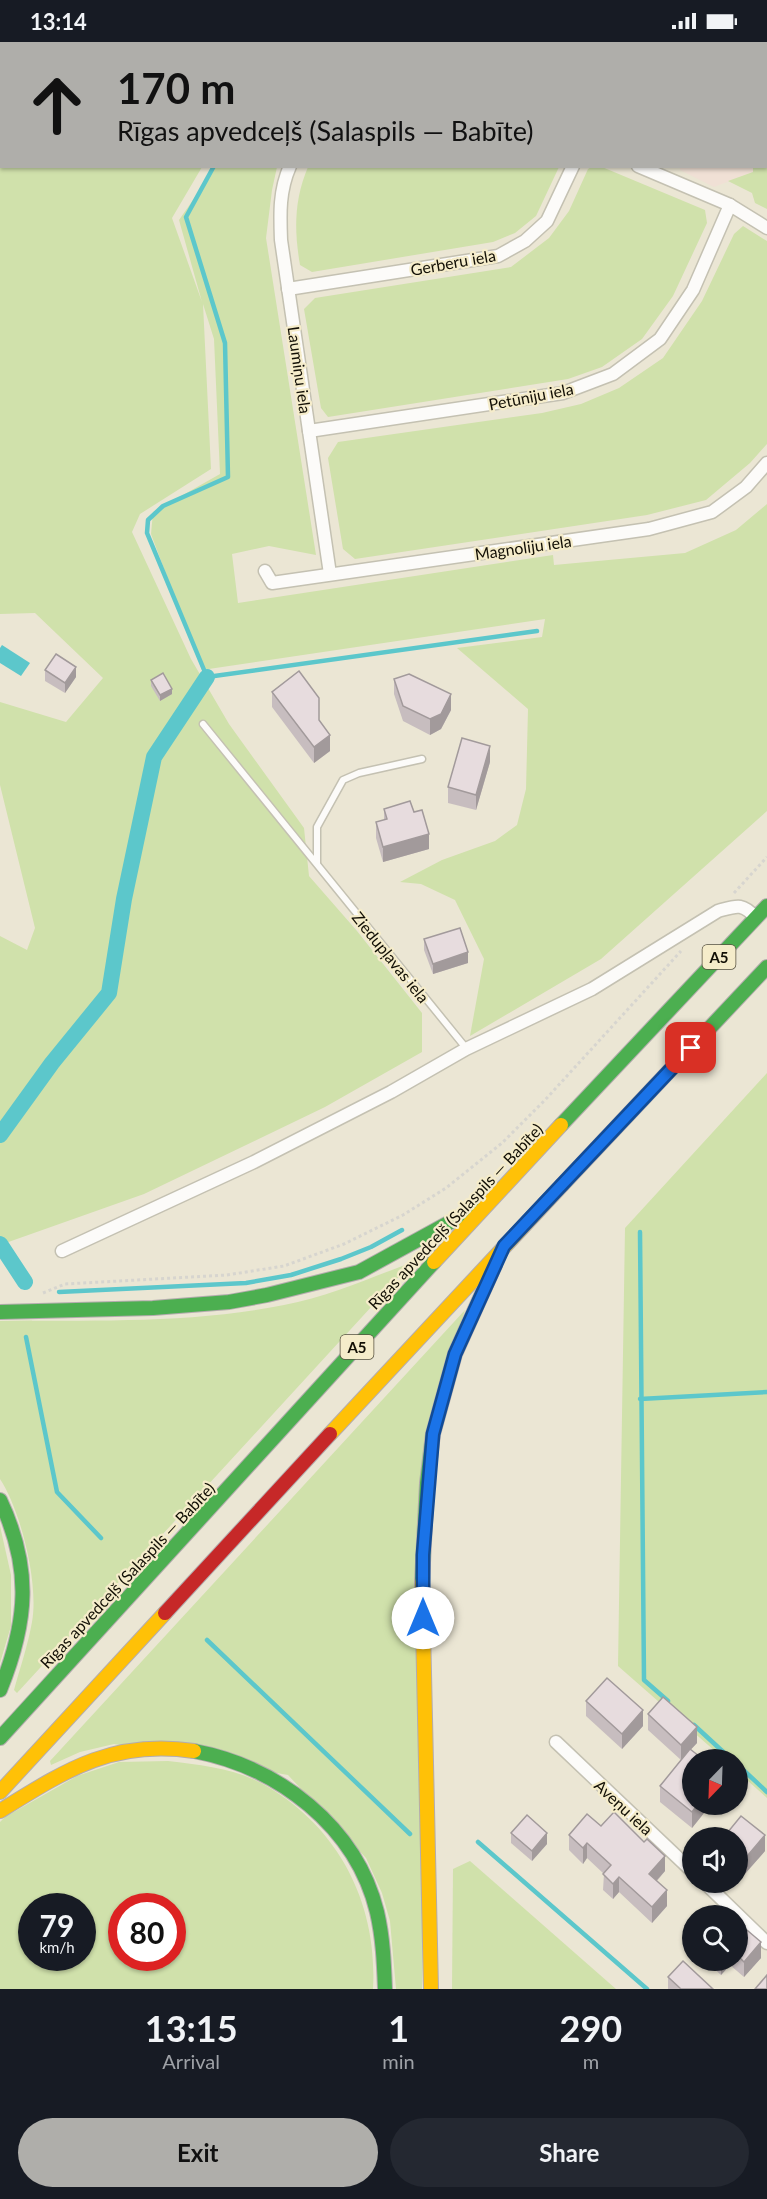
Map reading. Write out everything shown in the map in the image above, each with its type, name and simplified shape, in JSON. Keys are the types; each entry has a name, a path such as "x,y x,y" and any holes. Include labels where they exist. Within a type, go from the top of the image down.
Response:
{"highway":[{"name":"Rīgas apvedceļš (Salaspils — Babīte)","path":"0,1738 491,1199 767,906"},
{"name":"A5","path":"0,1792 504,1246 767,968"},
{"path":"0,1312 150,1310 220,1304 281,1293 365,1269 491,1199"},
{"path":"431,1989 423,1649 423,1555 427,1483 433,1434 455,1354 504,1246"},
{"path":"0,1500 13,1528 21,1566 22,1591 20,1628 11,1662 0,1690"},
{"path":"0,1811 70,1769 118,1752 144,1748 187,1750 250,1766 293,1790 312,1804 337,1832 358,1863 380,1918 385,1989"}],"street":[{"name":"Laumiņu iela","path":"289,168 279,204 281,240 330,574"},
{"name":"Gerberu iela","path":"288,289 498,256 525,241 547,221 572,168"},
{"path":"643,168 730,205 767,228"},
{"name":"Petūniju iela","path":"309,431 564,393 613,374 660,339 693,290 730,205"},
{"name":"Magnoliju iela","path":"265,571 272,583 649,529 712,512 746,487 767,463"},
{"path":"62,1251 254,1162 391,1092 466,1049 592,989 718,911 738,905 748,909 756,918"},
{"name":"Aveņu iela","path":"556,1742 682,1862"},
{"path":"715,1893 767,1943"}],"lane":[{"name":"Ziedupļavas iela","path":"203,724 466,1049"},
{"path":"317,864 317,827 343,780 359,773 422,759"}],"path":[{"path":"718,911 767,857"},
{"path":"41,1293 65,1284 227,1275 284,1266 344,1244 404,1215 446,1188 502,1143 686,945"}],"shaded area":[{"path":"680,168 753,168 753,172 714,187"}],"green space":[{"path":"0,168 201,168 172,218 202,302 179,220 215,168 277,168 266,238 316,555 269,546 232,554 238,603 553,555 554,565 685,553 736,530 767,504 767,811 601,959 470,1036 484,959 455,900 421,884 400,882 442,860 495,841 517,825 526,789 528,709 457,648 542,637 545,619 202,670 151,534 153,512 220,474 214,339 203,304 211,469 140,514 132,532 191,659 229,724 304,828 309,876 357,931 422,1013 422,1052 325,1107 144,1194 0,1245 0,936 27,950 35,928 0,785 0,702 66,722 103,678 35,613 0,614"},
{"path":"308,168 559,168 536,216 515,233 493,242 312,272 300,265 297,240 296,215 303,179"},
{"path":"604,168 705,210 707,223 673,296 642,339 602,367 568,379 328,417 321,408 304,309 315,298 511,267 549,238 569,211 588,169"},
{"path":"753,168 767,168 767,209 755,203 752,193 728,181 753,172"},
{"path":"743,226 767,241 767,444 750,463 706,500 647,515 355,559 343,549 328,458 338,442 542,413 581,404 619,388 663,358 702,301 734,234"},
{"path":"767,1073 767,1798 748,1781 748,1749 713,1749 618,1666 625,1228"},
{"path":"405,1265 406,1269 17,1693 14,1690 32,1622 33,1588 21,1528 8,1493 0,1479 0,1321 142,1320 249,1311 315,1297"},
{"path":"465,1310 432,1417 422,1989 396,1989 390,1921 382,1893 366,1858 288,1775 114,1744 80,1752 51,1765 50,1761"},
{"path":"0,1526 11,1575 11,1626 0,1663"},
{"path":"168,1761 239,1774 261,1783 288,1800 312,1821 332,1844 348,1870 360,1897 368,1926 373,1957 373,1989 0,1989 0,1822 77,1776 119,1762"},
{"path":"470,1861 616,1989 452,1989 453,1869"}],"water":[{"path":"2,645 30,663 21,676 0,663"}],"building":[{"path":"56,654 76,667 65,683 45,670"},
{"path":"299,671 319,698 319,720 330,735 314,747 272,692"},
{"path":"163,673 172,689 160,695 151,680"},
{"path":"409,674 451,694 441,714 430,719 403,706 394,679"},
{"path":"462,738 490,746 476,795 448,787"},
{"path":"410,801 414,812 422,810 429,834 383,847 376,822 387,819 384,809"},
{"path":"460,928 468,952 433,964 424,939"},
{"path":"607,1678 643,1710 622,1734 586,1701"},
{"path":"663,1697 697,1727 681,1745 648,1714"},
{"path":"682,1759 682,1804 660,1786"},
{"path":"614,1812 644,1842 647,1839 665,1856 649,1874 667,1890 652,1907 619,1877 613,1884 603,1874 611,1865 587,1843 583,1848 569,1835 587,1814 601,1826"},
{"path":"527,1815 547,1833 532,1851 511,1833"},
{"path":"741,1816 765,1835 748,1855 748,1827 732,1827"},
{"path":"748,1931 761,1942 748,1957"},
{"path":"682,1962 682,1971 694,1971 713,1989 681,1989 668,1977"},
{"path":"767,1975 767,1989 755,1989"}],"waterway":[{"path":"213,168 186,217 225,343 228,477 163,506 148,520 147,533 207,677 537,631"},
{"path":"0,1135 52,1063 109,993 124,899 154,757 207,677"},
{"path":"59,1292 246,1283 291,1275 371,1247 402,1230"},
{"path":"640,1232 644,1680 668,1701"},
{"path":"0,1244 25,1282"},
{"path":"26,1337 57,1492 101,1538"},
{"path":"640,1399 767,1392"},
{"path":"207,1640 410,1834"},
{"path":"694,1725 720,1749"},
{"path":"748,1774 767,1792"},
{"path":"478,1842 647,1989"}],"traffic: fast":[{"path":"561,1125 767,906"},
{"path":"562,1185 767,967"},
{"path":"0,1312 153,1308 229,1302 267,1295 359,1272 474,1209"},
{"path":"0,1738 434,1262"},
{"path":"422,1582 427,1483 433,1434 455,1354 495,1265"},
{"path":"0,1500 17,1549 22,1595 21,1617 16,1641 0,1690"},
{"path":"194,1751 225,1759 283,1786 309,1805 332,1827 351,1853 367,1881 377,1912 382,1941 385,1989"}],"traffic: slow":[{"path":"434,1262 561,1125"},
{"path":"330,1434 562,1185"},
{"path":"422,1582 431,1989"},
{"path":"0,1792 165,1613"},
{"path":"0,1811 47,1783 91,1761 139,1750 165,1748 194,1751"}],"traffic: jam":[{"path":"165,1613 330,1434"}],"route":[{"path":"423,1618 423,1555 427,1483 433,1434 455,1354 504,1246 691,1048"}]}
